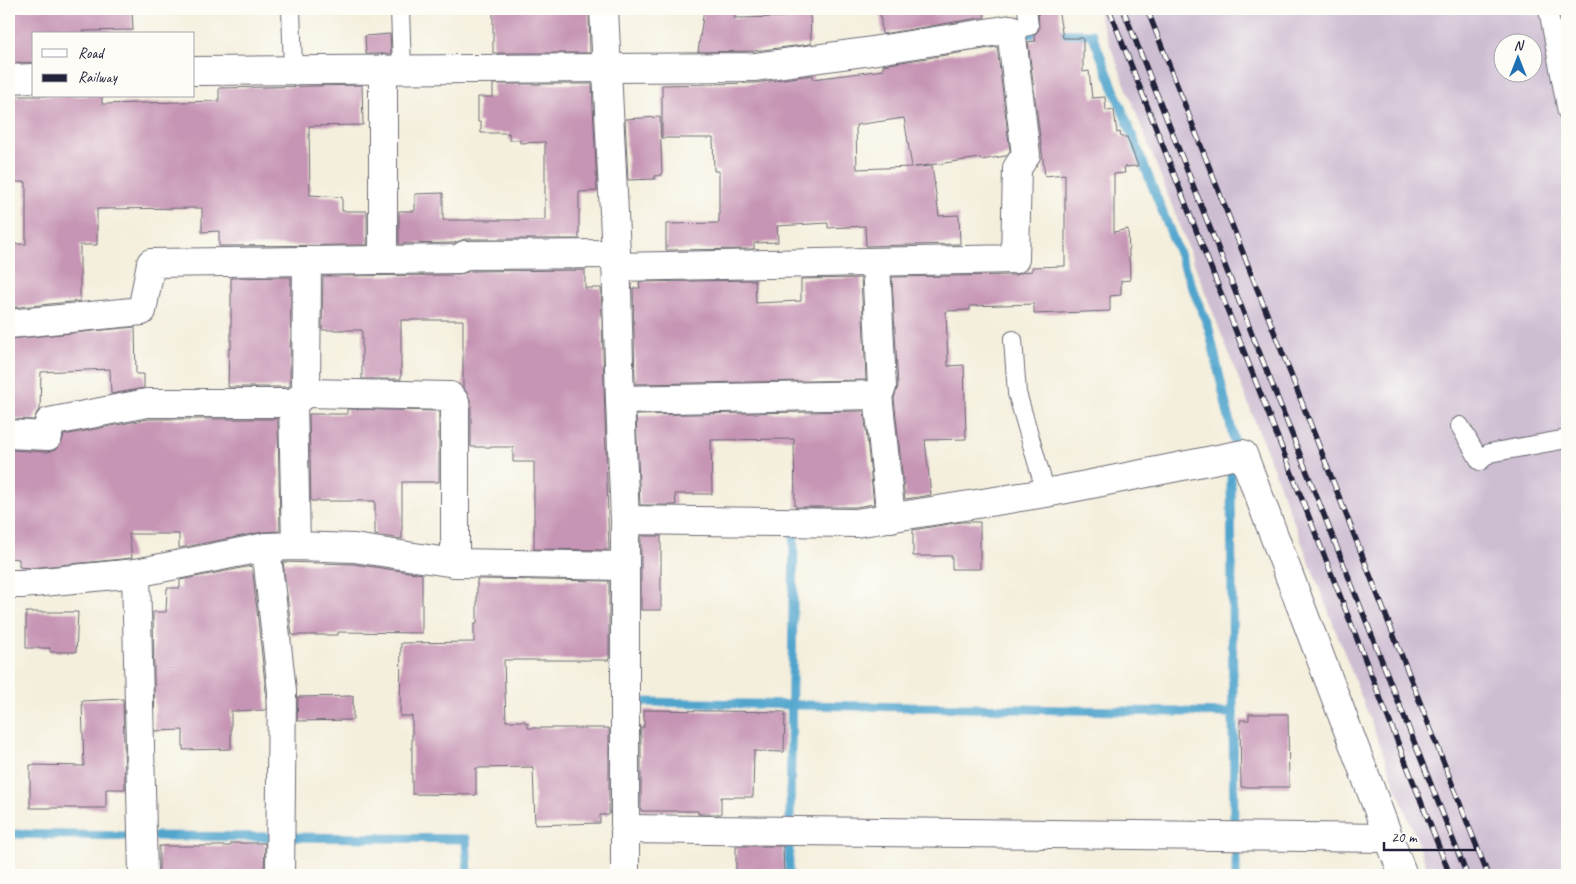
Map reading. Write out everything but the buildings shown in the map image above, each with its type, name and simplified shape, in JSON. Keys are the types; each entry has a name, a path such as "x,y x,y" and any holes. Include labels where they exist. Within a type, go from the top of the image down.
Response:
{"street":[{"path":"604,9 616,260 625,520 626,875"},
{"path":"9,324 142,311 151,263 460,259 465,255 616,260 876,263 1015,259 1016,168 1026,155 1019,19 865,52 754,67 195,70"},
{"path":"383,260 392,69"},
{"path":"9,80 32,78"},
{"path":"296,546 299,398 307,261"},
{"path":"876,263 882,387 878,395 891,518"},
{"path":"620,400 878,395"},
{"path":"9,434 48,436 49,422 147,403 450,396 455,402 455,562"},
{"path":"625,520 856,523 1046,493 1243,454 1402,875"},
{"path":"9,584 136,573 266,547 296,546 354,548 455,562 625,566"},
{"path":"266,547 282,692 280,875"},
{"path":"136,573 144,875"},
{"path":"626,830 1388,838"}],"lane":[{"path":"291,9 293,70"},
{"path":"392,69 400,9"},
{"path":"1548,9 1567,112"},
{"path":"1013,340 1016,393 1046,493"},
{"path":"1460,426 1480,461 1489,453 1567,439"}],"shaded area":[{"path":"1096,9 1567,9 1567,875 1430,875"}],"waterway":[{"path":"1020,34 1092,34 1209,329 1234,441"},
{"path":"1231,473 1234,825"},
{"path":"790,820 794,535"},
{"path":"645,702 1233,713"},
{"path":"9,834 129,836"},
{"path":"157,836 269,837"},
{"path":"290,837 466,839 468,875"},
{"path":"789,847 789,875"},
{"path":"1236,851 1236,875"}],"railway":[{"path":"1109,9 1450,875"},
{"path":"1123,9 1467,875"},
{"path":"1147,9 1488,875"}]}
